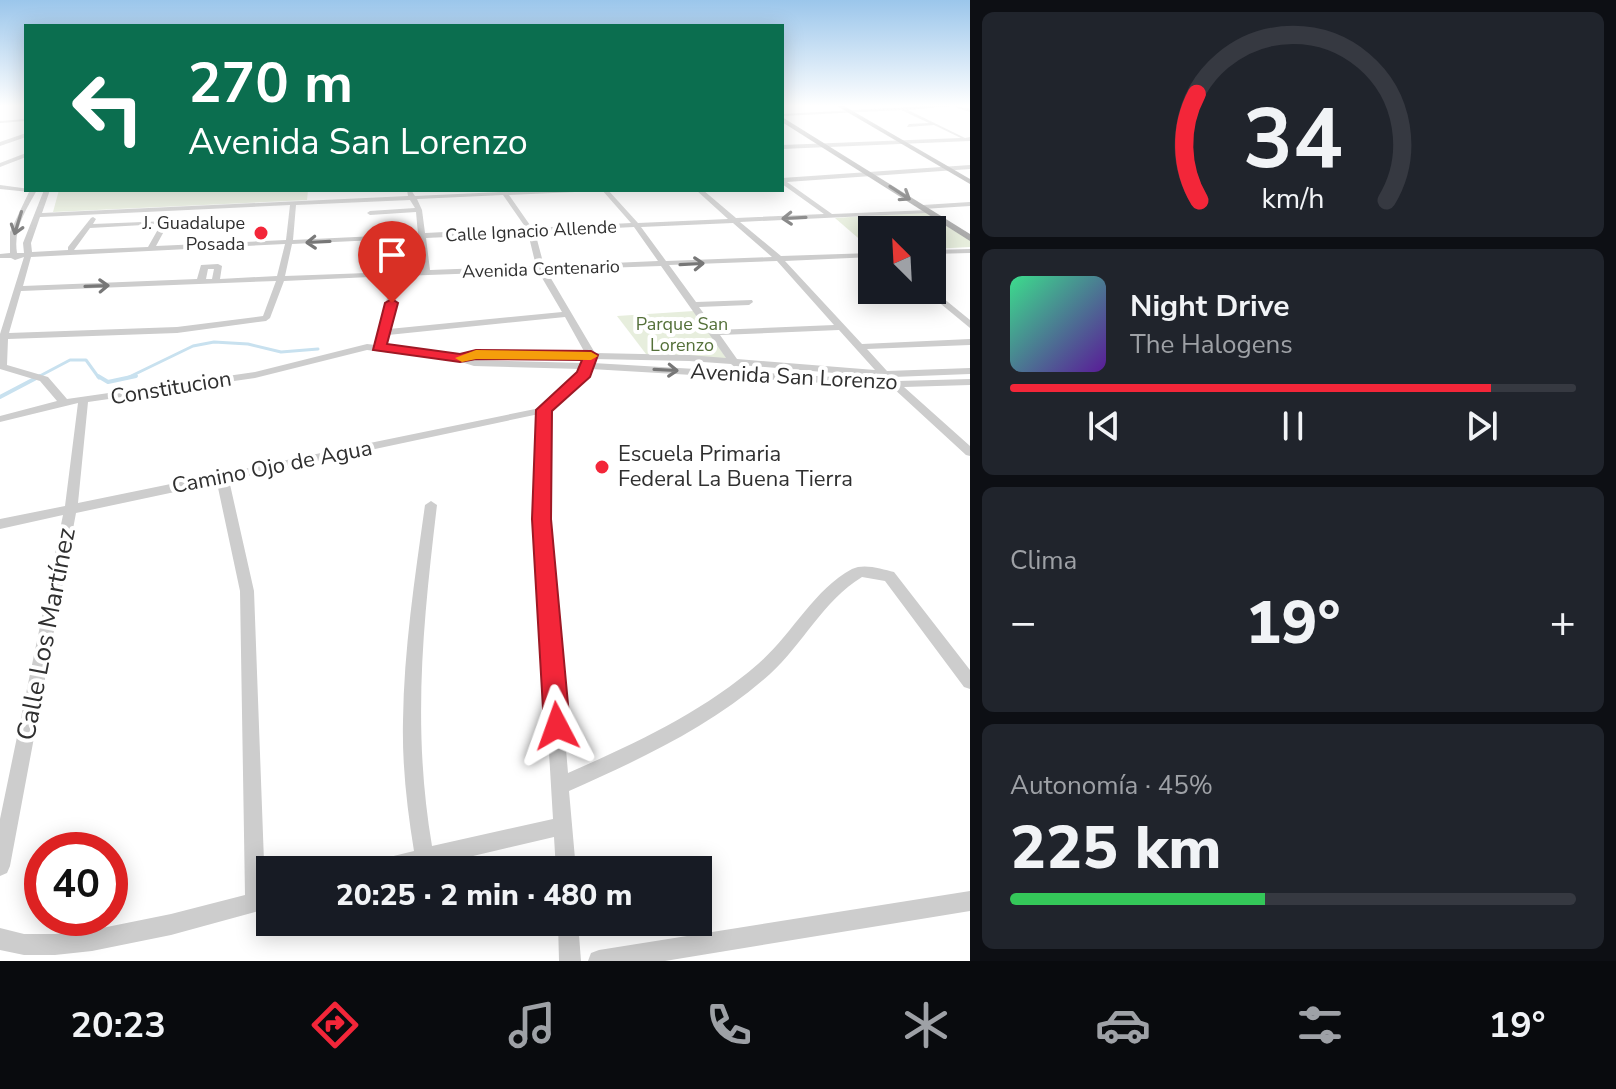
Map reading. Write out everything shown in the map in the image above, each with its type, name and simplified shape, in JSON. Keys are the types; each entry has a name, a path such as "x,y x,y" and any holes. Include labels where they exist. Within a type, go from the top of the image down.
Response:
{"main road":[{"path":"834,151 970,238"},
{"path":"914,151 970,182"}],"street":[{"path":"13,152 24,154"},
{"path":"1,164 24,155"},
{"path":"1,164 24,167"},
{"path":"784,180 970,167"},
{"path":"784,181 831,216"},
{"path":"0,187 24,190"},
{"path":"32,192 17,218 21,256 19,289 4,336 2,367 44,379 64,402"},
{"path":"21,256 46,192"},
{"path":"311,192 311,203"},
{"path":"36,215 311,203 411,194 503,192 531,231 540,267 590,360 574,385 544,410 541,519 565,856"},
{"path":"607,192 636,225 743,374"},
{"path":"702,192 739,221 779,259 884,374 970,452"},
{"path":"411,194 419,210 424,236 426,273"},
{"path":"4,336 177,330 266,318 284,279 291,243 293,204"},
{"name":"Calle Ignacio Allende","path":"21,256 831,216 970,204"},
{"path":"370,213 419,210"},
{"path":"71,249 97,213"},
{"path":"0,257 71,249 152,248 166,222 89,226"},
{"path":"946,252 970,251"},
{"name":"Avenida Centenario","path":"19,289 540,267 666,266 858,256"},
{"path":"201,282 204,267 218,266 216,282"},
{"path":"378,347 386,332 397,274"},
{"path":"693,305 749,302"},
{"path":"945,304 970,325"},
{"path":"386,332 567,314"},
{"path":"713,333 840,327"},
{"path":"858,347 970,342"},
{"name":"Constitucion","path":"0,419 64,402 83,402 255,375 353,349 378,347 460,358"},
{"name":"Avenida San Lorenzo","path":"460,358 474,363 733,361 884,374 970,371"},
{"name":"Avenida San Lorenzo","path":"590,360 897,384 970,382"},
{"name":"Calle Los Martínez","path":"0,866 71,507 83,402"},
{"name":"Camino Ojo de Agua","path":"0,524 544,410"},
{"path":"222,477 247,591 261,856"},
{"path":"431,505 412,649 409,731 424,856 563,826"},
{"path":"562,785 648,745 760,673 786,650 838,583 860,571 889,576 970,682"},
{"path":"599,961 970,901"},
{"path":"0,939 12,952 58,960 107,957 256,903"},
{"path":"569,936 570,961"}],"green space":[{"path":"58,192 308,192 307,200 53,212"},
{"path":"929,212 935,216 866,216"},
{"path":"858,217 858,238 835,218"},
{"path":"946,223 970,239 970,247 946,248"},
{"name":"Parque San Lorenzo","path":"694,311 727,359 646,354 617,316"}],"waterway":[{"path":"127,378 193,346 214,342 248,344 281,352 318,349"},
{"path":"36,378 70,360 86,360 99,378"},
{"path":"0,397 40,376"},
{"path":"98,376 108,382 127,378"},
{"path":"127,378 136,376"}],"slow traffic":[{"path":"462,358 476,354 591,356"}],"place":[{"name":"J. Guadalupe Posada","path":"261,233"},
{"name":"Escuela Primaria Federal La Buena Tierra","path":"602,467"}],"route":[{"path":"392,303 386,332 378,347 460,358 476,354 591,355 584,374 544,410 541,519 557,726"}]}
